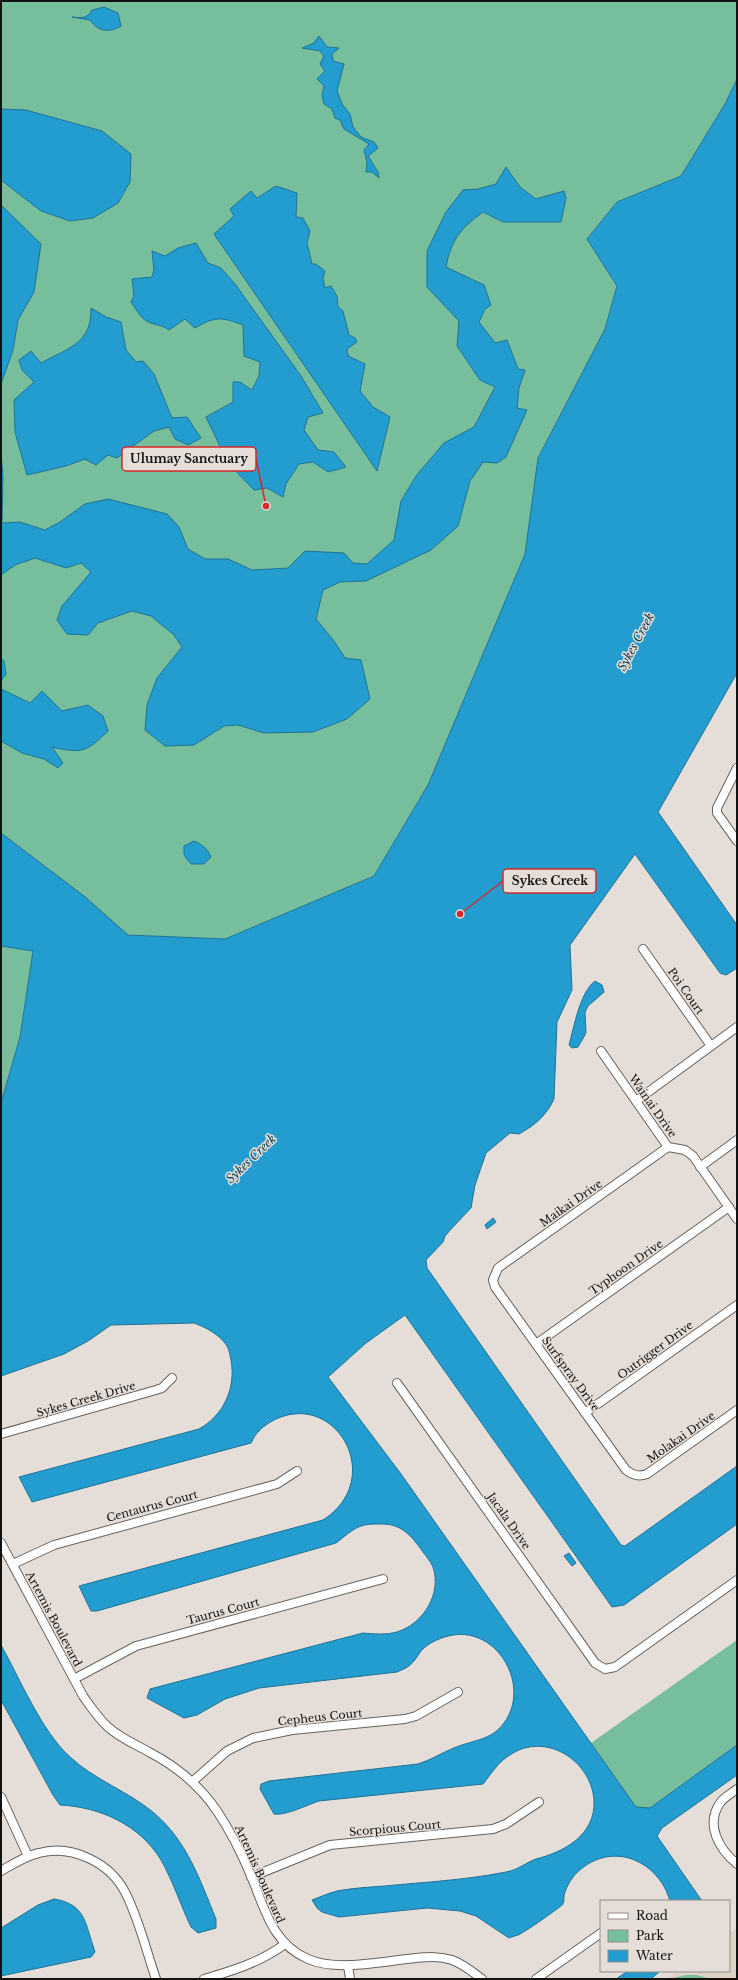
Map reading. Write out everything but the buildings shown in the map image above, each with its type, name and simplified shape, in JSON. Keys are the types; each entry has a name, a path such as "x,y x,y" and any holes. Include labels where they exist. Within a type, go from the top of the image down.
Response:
{"street":[{"path":"737,768 717,803 718,813 737,841"},
{"name":"Poi Court","path":"643,949 711,1046"},
{"path":"636,1101 737,1027"},
{"name":"Wainai Drive","path":"601,1051 668,1147 685,1150 700,1167 737,1219"},
{"path":"700,1167 737,1140"},
{"name":"Maikai Drive","path":"493,1280 498,1268 668,1147"},
{"name":"Typhoon Drive","path":"536,1344 729,1207"},
{"name":"Surfspray Drive","path":"493,1280 495,1287 626,1470 636,1476"},
{"name":"Outrigger Drive","path":"586,1413 737,1305"},
{"name":"Sykes Creek Drive","path":"1,1434 156,1390 162,1388 172,1378"},
{"name":"Jacala Drive","path":"397,1383 595,1663 605,1669 615,1667 737,1580"},
{"name":"Molakai Drive","path":"636,1476 647,1474 737,1410"},
{"name":"Centaurus Court","path":"13,1564 45,1547 277,1484 297,1471"},
{"name":"Artemis Boulevard","path":"1,1543 74,1679 92,1709 108,1727 127,1740 165,1761 192,1782 207,1798 235,1839 270,1925 285,1944 310,1960 321,1964 348,1965 440,1958 461,1965 482,1979"},
{"name":"Taurus Court","path":"74,1679 136,1646 383,1579"},
{"name":"Cepheus Court","path":"192,1782 227,1751 252,1738 292,1730 405,1719 416,1716 458,1692"},
{"path":"737,1789 720,1802 715,1815 713,1829 722,1846 737,1864"},
{"path":"1,1797 28,1856"},
{"name":"Scorpious Court","path":"251,1877 330,1845 493,1829 506,1824 539,1802"},
{"path":"1,1871 28,1856 48,1851 65,1851 84,1856 110,1872 125,1891 156,1979"},
{"path":"536,1979 600,1934"},
{"path":"204,1979 230,1972 269,1956 285,1944"},
{"path":"348,1965 350,1979"}],"shaded area":[{"path":"737,1928 737,1979 666,1979 676,1972 730,1972 730,1933"}],"green space":[{"path":"1,1 737,1 737,79 725,104 681,176 617,202 587,239 617,286 605,329 538,458 525,554 428,785 374,876 225,939 128,935 1,834"},
{"path":"1,946 33,950 20,1037 1,1103"},
{"path":"737,1640 737,1745 650,1808 636,1807 591,1743"},
{"path":"686,1975 697,1975 711,1979 669,1979"}],"water":[{"path":"104,7 118,13 121,26 113,30 104,30 97,27 90,20 78,18 88,15 92,10"},
{"path":"319,36 327,47 339,48 332,54 333,61 344,64 337,91 342,104 350,114 353,127 361,137 374,142 378,148 368,156 378,172 379,178 372,172 366,172 367,162 364,150 369,144 344,129 340,120 335,118 332,109 324,104 322,95 324,86 317,79 325,71 320,64 324,56 320,51 302,48 314,43"},
{"path":"737,79 737,673 658,812 737,925 737,968 726,975 720,973 635,854 570,945 572,990 557,1022 554,1099 544,1115 530,1127 519,1134 510,1133 486,1153 475,1185 471,1208 445,1236 443,1242 426,1260 427,1268 621,1545 625,1546 737,1466 737,1524 624,1605 612,1607 405,1315 366,1343 328,1377 401,1474 636,1807 650,1808 737,1745 737,1775 662,1828 657,1836 701,1900 670,1900 664,1887 646,1866 634,1860 621,1857 608,1857 594,1861 575,1874 567,1888 564,1895 563,1904 561,1906 518,1935 509,1938 476,1916 460,1911 427,1908 339,1917 322,1912 317,1908 312,1900 343,1890 491,1875 514,1870 533,1860 557,1852 576,1840 590,1823 594,1800 591,1786 585,1773 575,1762 564,1754 551,1748 537,1746 524,1748 510,1755 495,1768 483,1784 319,1801 290,1812 274,1814 260,1789 261,1784 269,1781 418,1764 461,1745 487,1737 499,1729 504,1723 511,1709 514,1693 512,1677 506,1663 496,1650 484,1641 470,1635 453,1635 436,1640 424,1648 409,1666 397,1672 259,1688 225,1699 197,1715 184,1718 147,1698 150,1689 363,1633 384,1634 397,1632 415,1622 428,1607 435,1587 435,1577 433,1567 427,1557 410,1535 399,1528 387,1524 363,1525 354,1529 336,1543 97,1611 91,1611 79,1586 323,1520 342,1503 351,1483 352,1462 346,1443 334,1427 317,1417 297,1414 270,1422 258,1432 251,1443 32,1502 19,1477 199,1429 215,1416 226,1400 232,1381 232,1370 230,1354 225,1343 211,1331 194,1323 111,1325 88,1341 64,1354 1,1376 1,1103 20,1037 33,951 1,946 1,833 84,896 128,935 225,939 374,876 428,785 525,554 538,458 605,329 617,286 587,239 617,202 681,176 725,104"},
{"path":"1,109 26,110 102,131 131,154 130,182 118,203 93,218 70,221 41,211 1,180"},
{"path":"506,167 520,187 536,199 564,191 566,198 561,222 503,222 483,212 458,235 451,249 446,267 484,285 491,305 485,309 479,322 495,343 507,340 518,369 525,370 519,388 517,408 527,410 506,457 497,463 483,462 470,481 458,526 431,550 366,581 340,582 323,590 316,619 334,641 345,658 361,660 370,699 347,719 313,732 264,733 238,725 224,726 194,745 165,746 145,730 147,705 157,678 182,647 174,635 151,616 132,611 98,623 88,635 67,634 57,620 62,606 91,572 81,563 66,568 35,558 15,565 1,575 1,455 3,476 2,523 20,522 45,530 60,522 85,504 108,499 167,514 179,527 188,549 205,559 228,559 252,570 288,568 305,551 344,553 353,563 367,564 394,540 401,501 416,476 444,443 474,427 495,387 480,380 457,346 459,321 427,287 427,251 446,212 463,190 478,189 496,184"},
{"path":"276,186 297,193 296,217 303,218 310,231 307,243 312,264 316,264 325,271 323,278 325,288 331,286 337,296 338,307 343,311 349,335 355,338 357,342 347,349 348,356 365,364 360,391 373,407 390,417 377,471 214,234 234,216 230,209 251,191 257,198"},
{"path":"1,205 41,244 34,292 18,320 13,350 1,384"},
{"path":"196,243 208,263 221,268 235,284 301,376 323,413 308,417 304,430 318,450 334,452 346,467 328,472 313,462 299,464 286,484 283,497 267,488 254,490 228,463 206,417 233,402 233,382 240,382 252,390 259,376 260,362 244,356 243,325 229,320 219,319 208,321 195,328 185,319 169,330 145,320 131,302 134,296 132,279 152,277 154,270 152,251 165,256 178,248"},
{"path":"91,308 106,317 121,322 126,350 136,362 143,361 154,374 172,418 187,417 201,438 188,445 175,439 169,427 154,431 117,458 108,455 96,465 85,459 66,466 27,475 15,432 14,400 34,382 22,370 19,360 31,351 41,363 76,343 83,337 87,330"},
{"path":"1,658 4,661 6,674 1,681"},
{"path":"1,689 30,703 42,691 62,711 88,705 103,716 108,731 89,747 83,750 78,751 52,747 63,763 58,768 44,759 22,753 1,741"},
{"path":"194,841 204,847 211,857 204,864 191,864 184,855 184,846"},
{"path":"595,981 602,985 604,992 588,1006 585,1012 586,1033 578,1047 572,1048 569,1045 578,1010 585,993"},
{"path":"493,1218 496,1222 487,1229 485,1225"},
{"path":"569,1553 576,1563 572,1566 564,1556"},
{"path":"1,1645 40,1718 49,1732 69,1756 89,1772 144,1805 165,1824 175,1836 184,1849 198,1876 216,1919 216,1928 198,1933 191,1927 161,1860 142,1837 118,1820 104,1814 60,1805 53,1795 1,1700"},
{"path":"54,1899 64,1901 78,1910 86,1923 95,1952 91,1957 1,1976 1,1928 38,1905"},
{"path":"626,1972 659,1972 651,1979 616,1979"}],"place":[{"name":"Ulumay Sanctuary","path":"266,506"},
{"name":"Sykes Creek","path":"460,914"}]}
